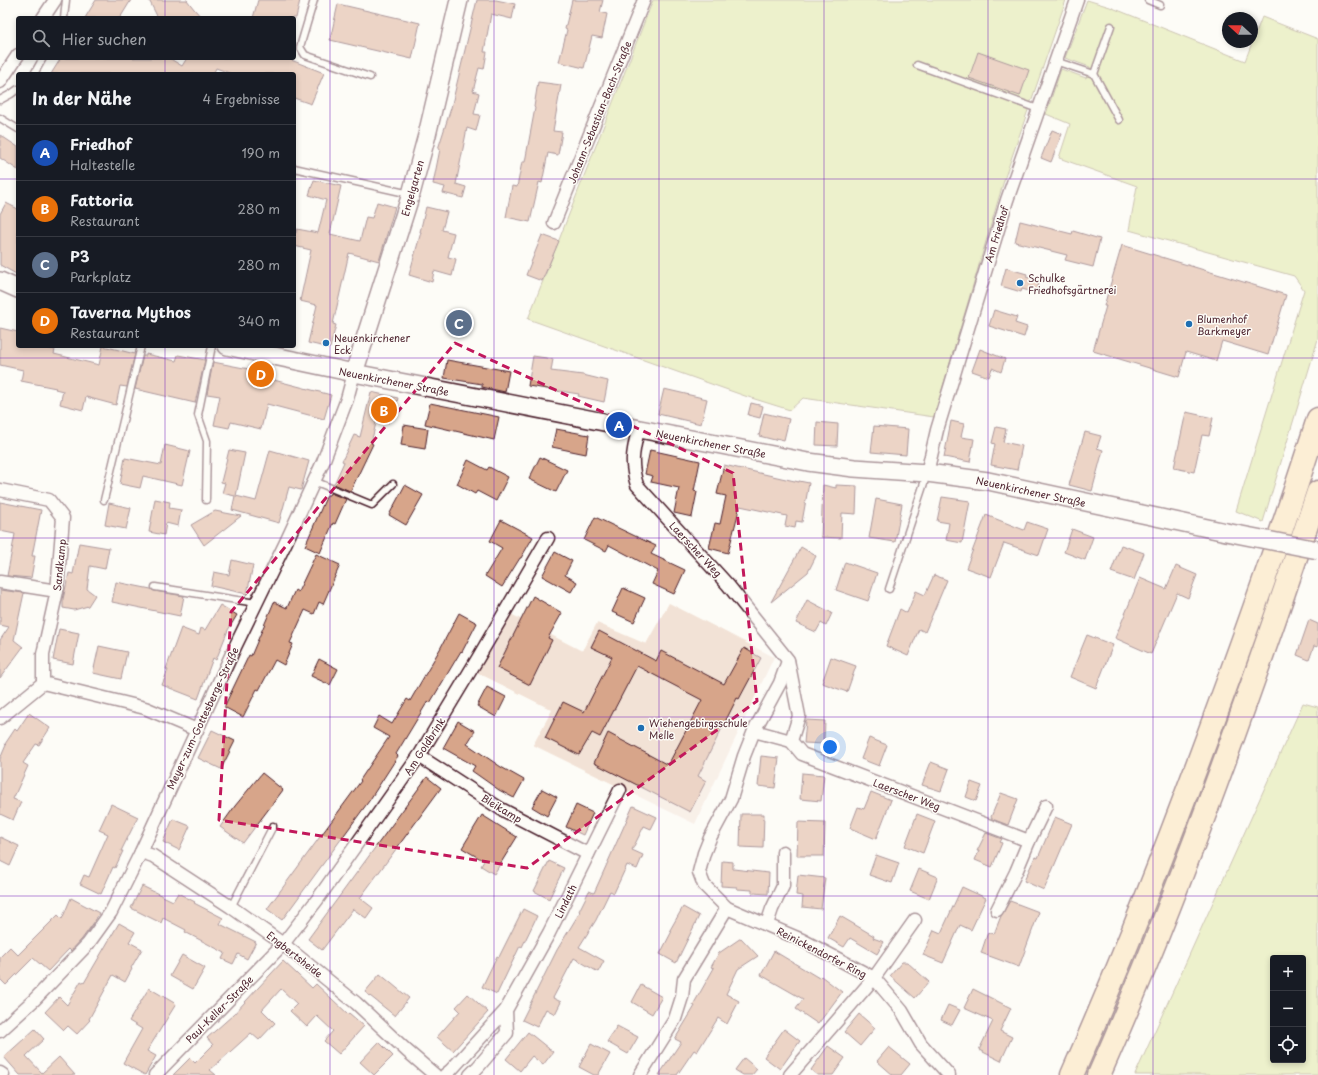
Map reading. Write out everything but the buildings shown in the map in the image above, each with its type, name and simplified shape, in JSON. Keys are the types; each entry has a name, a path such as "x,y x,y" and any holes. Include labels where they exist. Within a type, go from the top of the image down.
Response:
{"highway":[{"path":"1072,1075 1107,994 1170,838 1244,638 1318,419"},
{"path":"1099,1075 1149,956 1212,795 1268,641 1318,492"}],"main road":[{"name":"Engelgarten","path":"354,374 411,194 427,135 458,0"},
{"path":"0,281 16,288"},
{"name":"Neuenkirchener Straße","path":"236,348 354,374 808,462 854,468 927,473 988,481 1198,527 1318,550"}],"street":[{"path":"44,16 55,0"},
{"name":"Johann-Sebastian-Bach-Straße","path":"554,223 644,0"},
{"name":"Am Friedhof","path":"927,473 937,430 1005,207 1077,0"},
{"path":"0,82 16,58"},
{"name":"Meyer-zum-Gottesberge-Straße","path":"0,1031 34,1000 88,944 111,912 141,852 256,603 314,482 348,399 354,374"},
{"name":"Laerscher Weg","path":"638,430 632,458 632,471 637,485 728,584 788,660 799,716 791,741 802,754 1028,841"},
{"name":"Sandkamp","path":"0,490 49,500 63,518 57,592 43,654 43,683"},
{"name":"Am Goldbrink","path":"283,944 317,900 419,756 548,538"},
{"path":"0,582 57,592"},
{"path":"788,660 780,683 754,731 791,741"},
{"path":"0,718 43,683 145,708 197,730"},
{"name":"Reinickendorfer Ring","path":"754,731 744,756 731,799 710,838 704,853 699,872 704,885 727,908 802,940 874,978 902,1011 921,1044 949,1075"},
{"name":"Bleikamp","path":"419,756 501,809 588,854"},
{"name":"Lindath","path":"445,1075 506,1010 550,933 620,790"},
{"path":"997,910 1016,872 1028,841 1046,806"},
{"name":"Engbertsheide","path":"141,852 153,856 231,907 283,944 356,1003 435,1075"},
{"name":"Reinickendorfer Ring","path":"767,924 772,909 783,886 783,852"},
{"path":"640,1075 675,1019 682,997 684,979 727,908"},
{"path":"790,1075 874,978 915,920"},
{"name":"Paul-Keller-Straße","path":"155,1075 283,944"},
{"path":"470,1075 507,1032 506,1010"}],"lane":[{"path":"64,16 66,0"},
{"path":"314,0 300,47 305,55 370,77"},
{"path":"1148,0 1160,5"},
{"path":"1094,74 1111,26"},
{"path":"35,72 42,60"},
{"path":"1055,61 1094,74 1119,120"},
{"path":"917,65 1038,109"},
{"path":"0,100 16,90"},
{"path":"0,118 16,129"},
{"path":"296,168 411,194"},
{"path":"104,500 141,348"},
{"path":"206,500 207,441 198,415 212,348"},
{"path":"889,589 927,473"},
{"path":"314,482 372,505 394,484"},
{"path":"155,587 256,603"},
{"path":"231,907 273,826"}],"highlighted area":[{"path":"455,343 733,473 757,701 527,868 219,820 231,612"}],"shaded area":[{"name":"Wiehengebirgsschule Melle","path":"669,603 774,657 695,824 533,745 552,710 474,671 507,612 582,651 597,623 646,644"}],"green space":[{"path":"653,0 1066,0 1005,177 934,417 803,398 790,410 745,396 528,319"},
{"path":"1087,0 1110,7 1245,61 1250,48 1258,48 1258,27 1262,17 1318,39 1318,339 1263,522 1236,511 1304,290 1294,276 1129,230 1137,186 1059,158 1070,124 1046,114 1061,69 1086,78 1090,67 1065,58"},
{"path":"1303,703 1318,707 1318,1075 1135,1075"}],"place":[{"name":"Schulke Friedhofsgärtnerei","path":"1020,283"},
{"name":"P3","path":"459,323"},
{"name":"Blumenhof Barkmeyer","path":"1189,324"},
{"name":"Neuenkirchener Eck","path":"326,343"},
{"name":"Taverna Mythos","path":"261,374"},
{"name":"Fattoria","path":"384,410"},
{"name":"Friedhof","path":"619,425"},
{"name":"Wiehengebirgsschule Melle","path":"641,728"}]}
